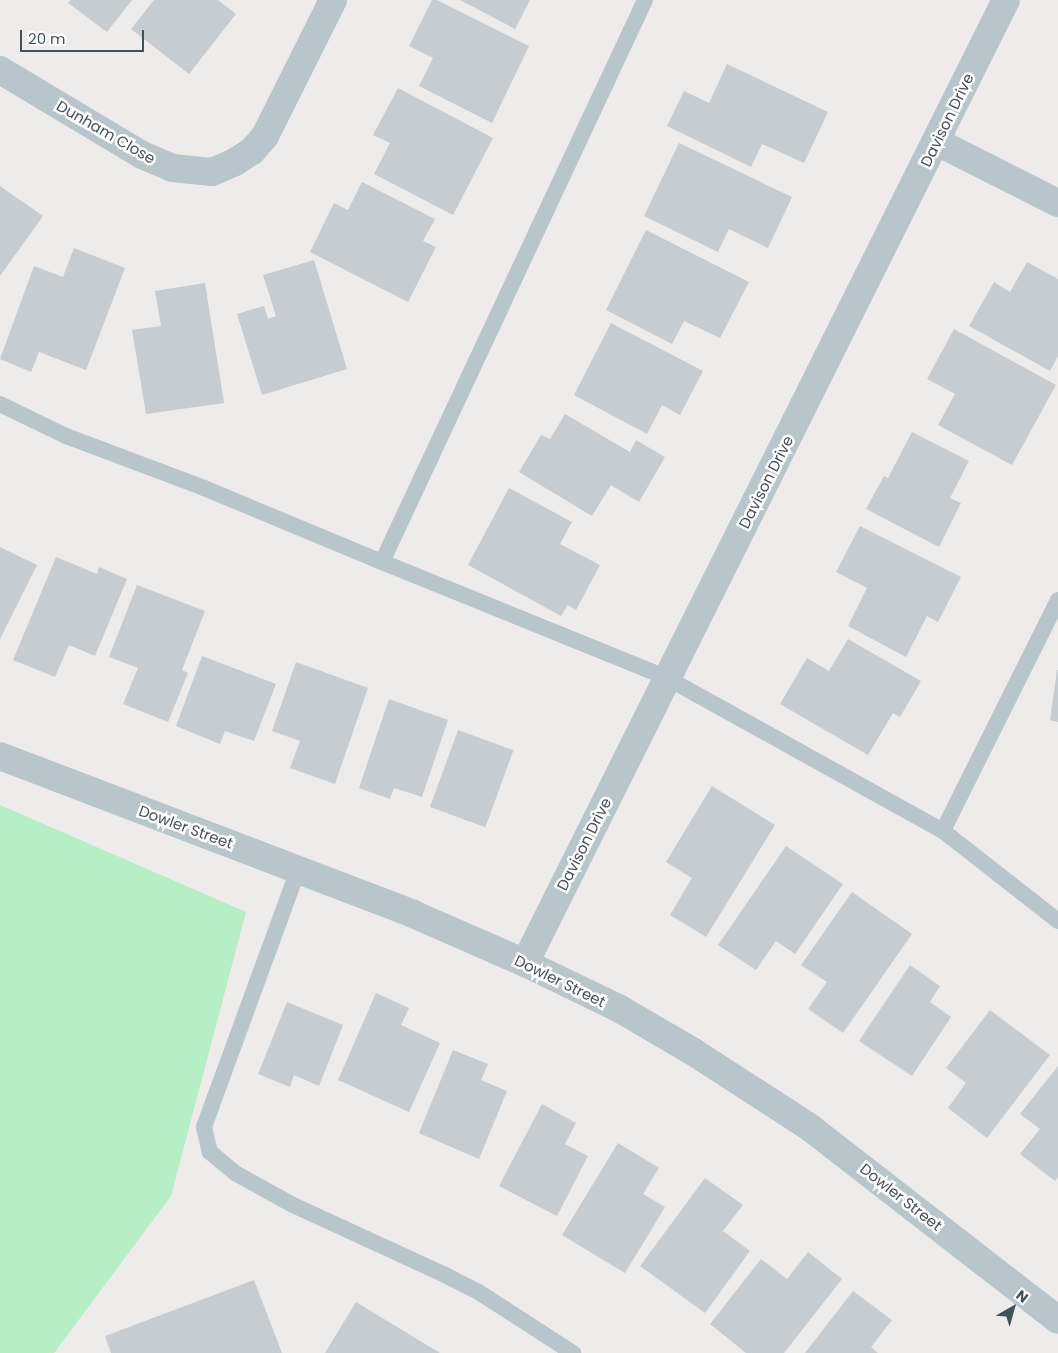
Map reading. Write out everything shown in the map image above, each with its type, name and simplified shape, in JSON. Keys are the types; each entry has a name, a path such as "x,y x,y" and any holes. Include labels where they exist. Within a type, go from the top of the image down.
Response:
{"street":[{"name":"Dunham Close","path":"0,70 142,155 172,168 212,172 235,162 252,151 265,136 333,0"},
{"name":"Davison Drive","path":"525,963 937,142 1006,0"},
{"path":"937,142 1058,203"},
{"name":"Dowler Street","path":"0,756 413,914 525,963 620,1009 755,1090 862,1166 1058,1320"}],"lane":[{"path":"382,562 645,0"},
{"path":"0,404 66,436 204,488 667,678 944,831 1058,921"},
{"path":"944,831 1058,600"},
{"path":"298,870 204,1127 210,1152 235,1173 293,1205 480,1293 573,1353"}],"green space":[{"path":"0,805 246,912 171,1196 54,1353 0,1353"}],"building":[{"path":"70,0 132,0 107,32 68,3"},
{"path":"154,0 218,0 236,14 189,74 131,29"},
{"path":"432,0 437,0 529,46 492,123 419,86 433,58 409,46"},
{"path":"460,0 530,0 515,29"},
{"path":"727,64 828,112 804,163 762,144 751,167 667,126 684,91 709,103"},
{"path":"398,88 493,138 453,215 374,174 390,143 373,135"},
{"path":"679,143 792,197 768,248 729,229 718,252 644,216"},
{"path":"362,182 435,219 423,241 436,247 408,302 310,252 334,203 348,210"},
{"path":"0,186 43,216 0,276"},
{"path":"646,230 749,282 720,338 684,321 672,344 606,310"},
{"path":"74,248 125,268 86,370 39,352 31,372 0,359 34,266 63,277"},
{"path":"314,260 347,369 262,395 237,314 264,306 268,319 276,316 263,275"},
{"path":"1027,262 1058,279 1058,356 1050,371 969,326 994,282 1010,292"},
{"path":"205,283 224,403 146,414 132,330 161,326 155,291"},
{"path":"611,323 703,371 680,415 662,405 647,434 574,395"},
{"path":"954,329 1056,385 1012,465 938,425 955,394 927,379"},
{"path":"565,414 630,452 636,440 665,457 639,502 611,485 592,516 519,472 541,435 550,439"},
{"path":"912,432 969,461 950,498 961,503 939,547 866,509 884,476 888,478"},
{"path":"509,488 572,522 560,544 600,565 576,610 568,605 561,616 468,565"},
{"path":"860,526 961,577 938,622 927,616 906,657 848,626 867,588 836,572"},
{"path":"0,547 37,565 0,639"},
{"path":"56,557 97,574 99,567 127,579 95,656 69,645 55,677 13,660"},
{"path":"137,585 205,611 182,670 188,673 168,722 123,704 138,668 109,657"},
{"path":"848,639 921,681 900,717 893,713 868,755 780,704 807,658 829,671"},
{"path":"202,656 276,684 254,741 225,731 220,744 176,726"},
{"path":"296,662 368,688 335,784 290,768 300,741 272,731"},
{"path":"1058,670 1058,722 1050,720"},
{"path":"389,699 448,720 422,797 394,788 390,799 359,788"},
{"path":"458,730 513,750 485,827 430,807"},
{"path":"712,786 775,825 706,937 670,915 692,878 666,862"},
{"path":"786,846 843,884 795,954 776,941 756,970 718,945"},
{"path":"852,892 912,934 843,1033 808,1009 827,982 801,965"},
{"path":"910,965 940,986 930,1002 951,1017 912,1076 859,1041"},
{"path":"376,993 409,1008 401,1025 440,1043 409,1112 338,1080"},
{"path":"287,1002 343,1025 319,1086 294,1075 290,1087 258,1074"},
{"path":"990,1010 1050,1055 987,1138 948,1108 966,1083 946,1068"},
{"path":"453,1050 488,1064 481,1080 507,1091 479,1159 419,1133"},
{"path":"1058,1066 1058,1177 1055,1181 1020,1154 1040,1129 1020,1114"},
{"path":"542,1104 576,1123 565,1144 588,1156 557,1216 499,1186"},
{"path":"618,1143 659,1168 643,1194 665,1207 625,1273 562,1235"},
{"path":"705,1178 743,1205 723,1231 750,1251 705,1313 640,1266"},
{"path":"808,1252 842,1279 784,1353 746,1353 710,1324 761,1259 787,1279"},
{"path":"254,1280 282,1353 111,1353 105,1336"},
{"path":"853,1291 892,1320 871,1347 878,1353 805,1353"},
{"path":"356,1302 440,1353 325,1353"}]}
